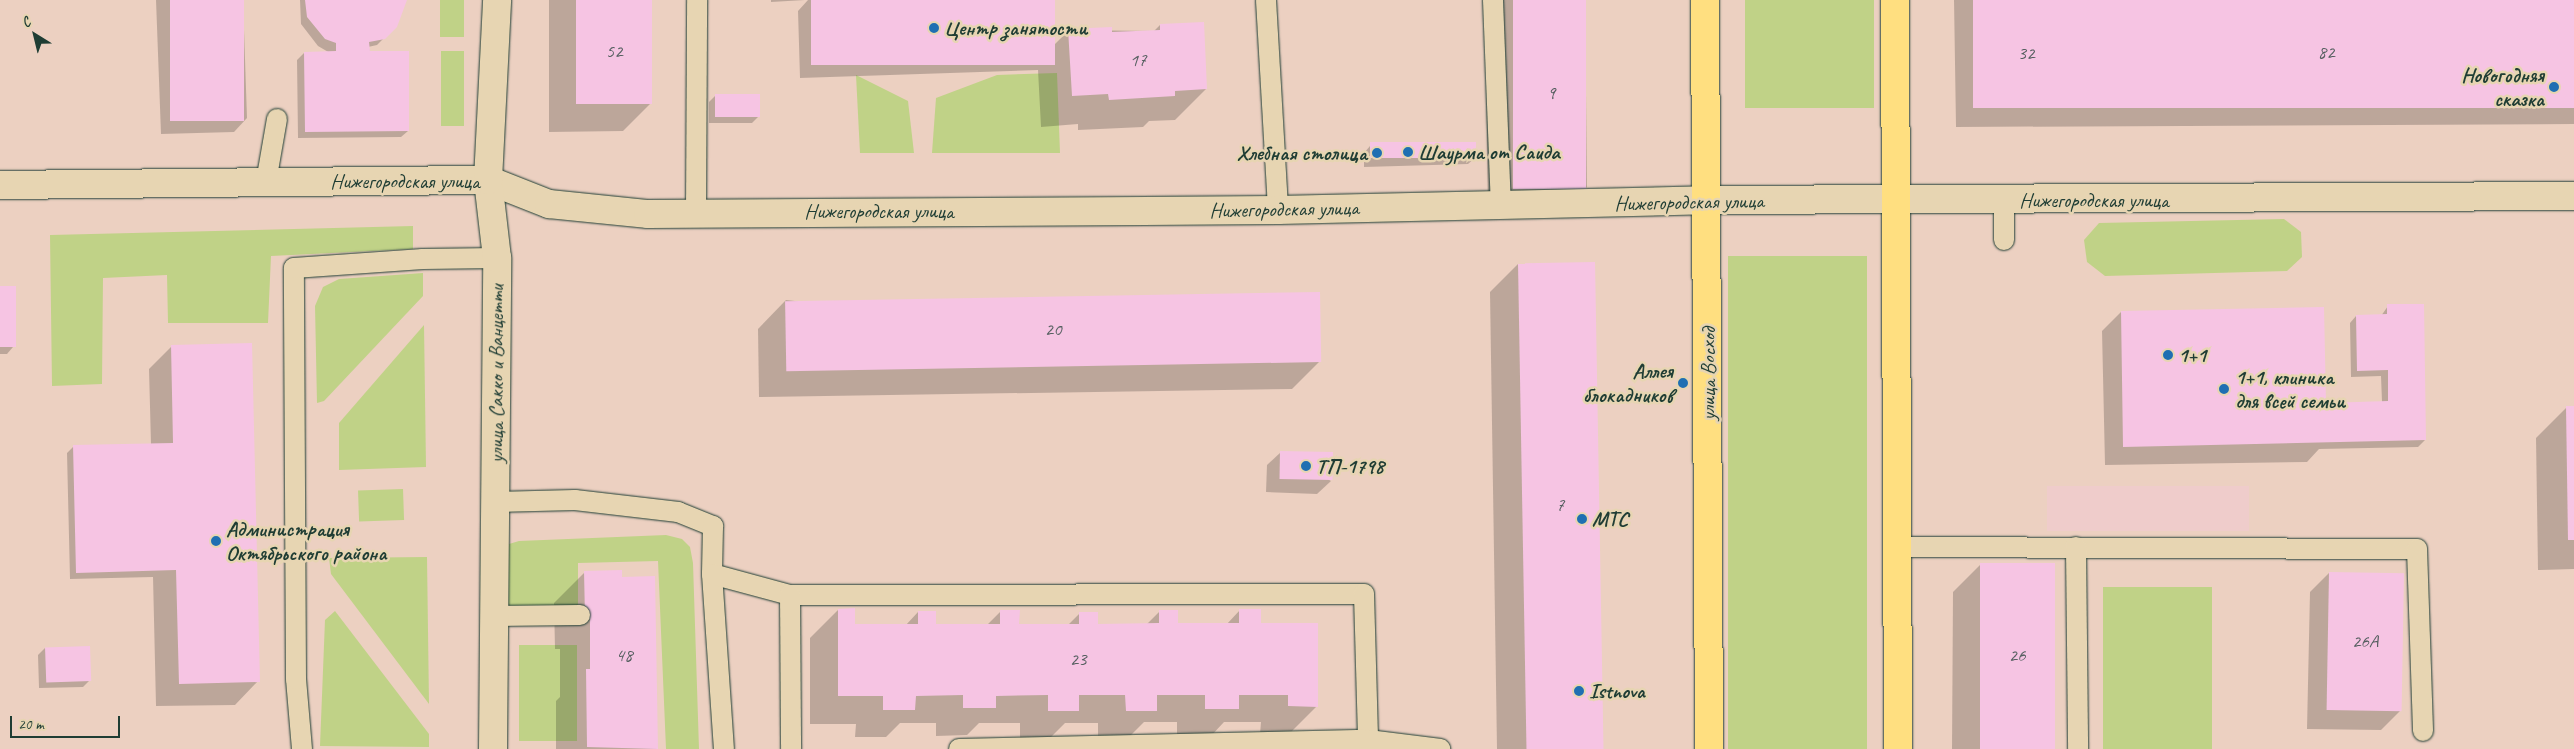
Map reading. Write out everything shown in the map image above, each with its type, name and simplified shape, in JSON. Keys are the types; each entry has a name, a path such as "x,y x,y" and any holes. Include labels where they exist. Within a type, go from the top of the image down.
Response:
{"main road":[{"name":"улица Восход","path":"1705,0 1705,200 1708,256 1708,749"},
{"path":"1895,0 1895,547 1898,749"}],"street":[{"name":"улица Сакко и Ванцетти","path":"493,749 497,258 488,180 497,0"},
{"name":"Нижегородская улица","path":"0,185 488,180 549,204 648,214 1278,210 1501,207 1705,200 2574,196"}],"lane":[{"path":"696,213 697,0"},
{"path":"1266,0 1278,210"},
{"path":"1493,0 1501,207"},
{"path":"266,182 277,119"},
{"path":"2004,200 2004,240"},
{"path":"302,749 296,679 294,268 423,259 497,258"},
{"path":"495,502 575,500 678,512 713,526 712,574 724,749"},
{"path":"1895,547 2076,546 2418,549 2424,731"},
{"path":"2076,546 2078,749"},
{"path":"712,574 790,595 1364,594 1368,740"},
{"path":"790,595 791,749"},
{"path":"494,616 580,615"},
{"path":"959,749 1368,740 1440,749"}],"shaded area":[{"path":"2047,486 2249,486 2249,531 2047,531"}],"green space":[{"path":"440,0 464,0 464,37 440,37"},
{"path":"1745,0 1874,0 1874,108 1745,108"},
{"path":"441,51 464,51 464,126 441,126"},
{"path":"1057,73 1060,153 932,153 936,98 997,75"},
{"path":"856,75 908,101 914,153 860,153"},
{"path":"2284,219 2301,232 2302,257 2287,271 2105,276 2087,262 2084,240 2099,223"},
{"path":"413,226 413,249 271,256 268,323 168,323 167,275 103,278 102,384 52,386 50,235"},
{"path":"1728,256 1867,256 1867,749 1728,749"},
{"path":"423,273 423,296 324,401 317,403 315,306 323,287 339,279"},
{"path":"424,325 426,467 339,470 339,423"},
{"path":"403,489 404,520 359,522 358,491"},
{"path":"666,535 682,539 690,547 693,563 699,749 666,749 658,561 578,563 578,607 512,609 508,604 504,553 509,544 519,541"},
{"path":"427,557 429,704 331,574 329,558"},
{"path":"2103,587 2212,587 2212,749 2103,749"},
{"path":"335,611 429,734 429,747 320,746 325,620"},
{"path":"519,645 577,645 577,741 519,741"}],"building":[{"path":"170,0 244,0 244,121 170,121"},
{"path":"305,0 407,0 397,27 385,39 369,42 370,51 409,51 409,131 305,132 304,52 336,51 336,43 325,39 307,17"},
{"path":"576,0 652,0 652,104 576,104"},
{"name":"Центр занятости","path":"811,0 1055,0 1055,65 811,65"},
{"path":"1513,0 1586,0 1586,189 1513,189"},
{"path":"1973,0 2574,0 2574,108 1973,108"},
{"path":"1204,22 1207,89 1175,91 1175,96 1109,100 1108,94 1072,96 1068,29 1112,27 1112,32 1160,30 1160,24"},
{"path":"715,94 760,94 760,117 715,117"},
{"path":"1370,142 1476,142 1476,158 1370,158"},
{"path":"1595,262 1603,749 1526,749 1518,263"},
{"path":"0,286 16,286 16,347 0,347"},
{"path":"1320,292 1321,362 786,371 785,301"},
{"name":"1+1, клиника для всей семьи","path":"2387,304 2424,304 2426,440 2123,447 2121,311 2324,307 2326,403 2388,401 2388,370 2357,371 2356,315 2387,314"},
{"name":"Администрация Октябрьского района","path":"252,343 260,682 179,684 176,570 76,573 73,445 173,443 171,345"},
{"path":"2566,406 2574,406 2574,540 2568,540"},
{"name":"ТП-1798","path":"1280,451 1333,452 1333,480 1280,479"},
{"path":"1980,563 2055,563 2055,749 1980,749"},
{"path":"622,570 622,577 655,576 658,749 587,747 586,669 590,669 590,619 585,618 584,571"},
{"path":"2329,572 2404,573 2402,711 2327,710"},
{"path":"855,608 855,624 918,624 918,611 936,611 936,624 1000,624 1000,610 1020,610 1019,624 1079,624 1079,612 1098,612 1098,624 1159,623 1159,610 1178,610 1178,623 1239,623 1239,609 1261,609 1261,623 1318,623 1318,707 1288,706 1288,695 1239,695 1239,709 1205,709 1205,695 1157,695 1157,711 1126,711 1125,695 1079,695 1079,711 1048,711 1048,695 996,696 996,708 963,708 963,695 916,696 915,710 883,710 883,696 838,696 838,609"},
{"path":"90,646 91,681 46,683 45,648"}],"place":[{"name":"Центр занятости","path":"934,28"},
{"name":"Новогодняя сказка","path":"2554,87"},
{"name":"Шаурма от Саида","path":"1408,152"},
{"name":"Хлебная столица","path":"1377,153"},
{"name":"1+1","path":"2168,355"},
{"name":"Аллея блокадников","path":"1683,383"},
{"name":"1+1, клиника для всей семьи","path":"2224,389"},
{"name":"ТП-1798","path":"1306,466"},
{"name":"МТС","path":"1582,519"},
{"name":"Администрация Октябрьского района","path":"216,541"},
{"name":"Istnova","path":"1579,691"}]}
